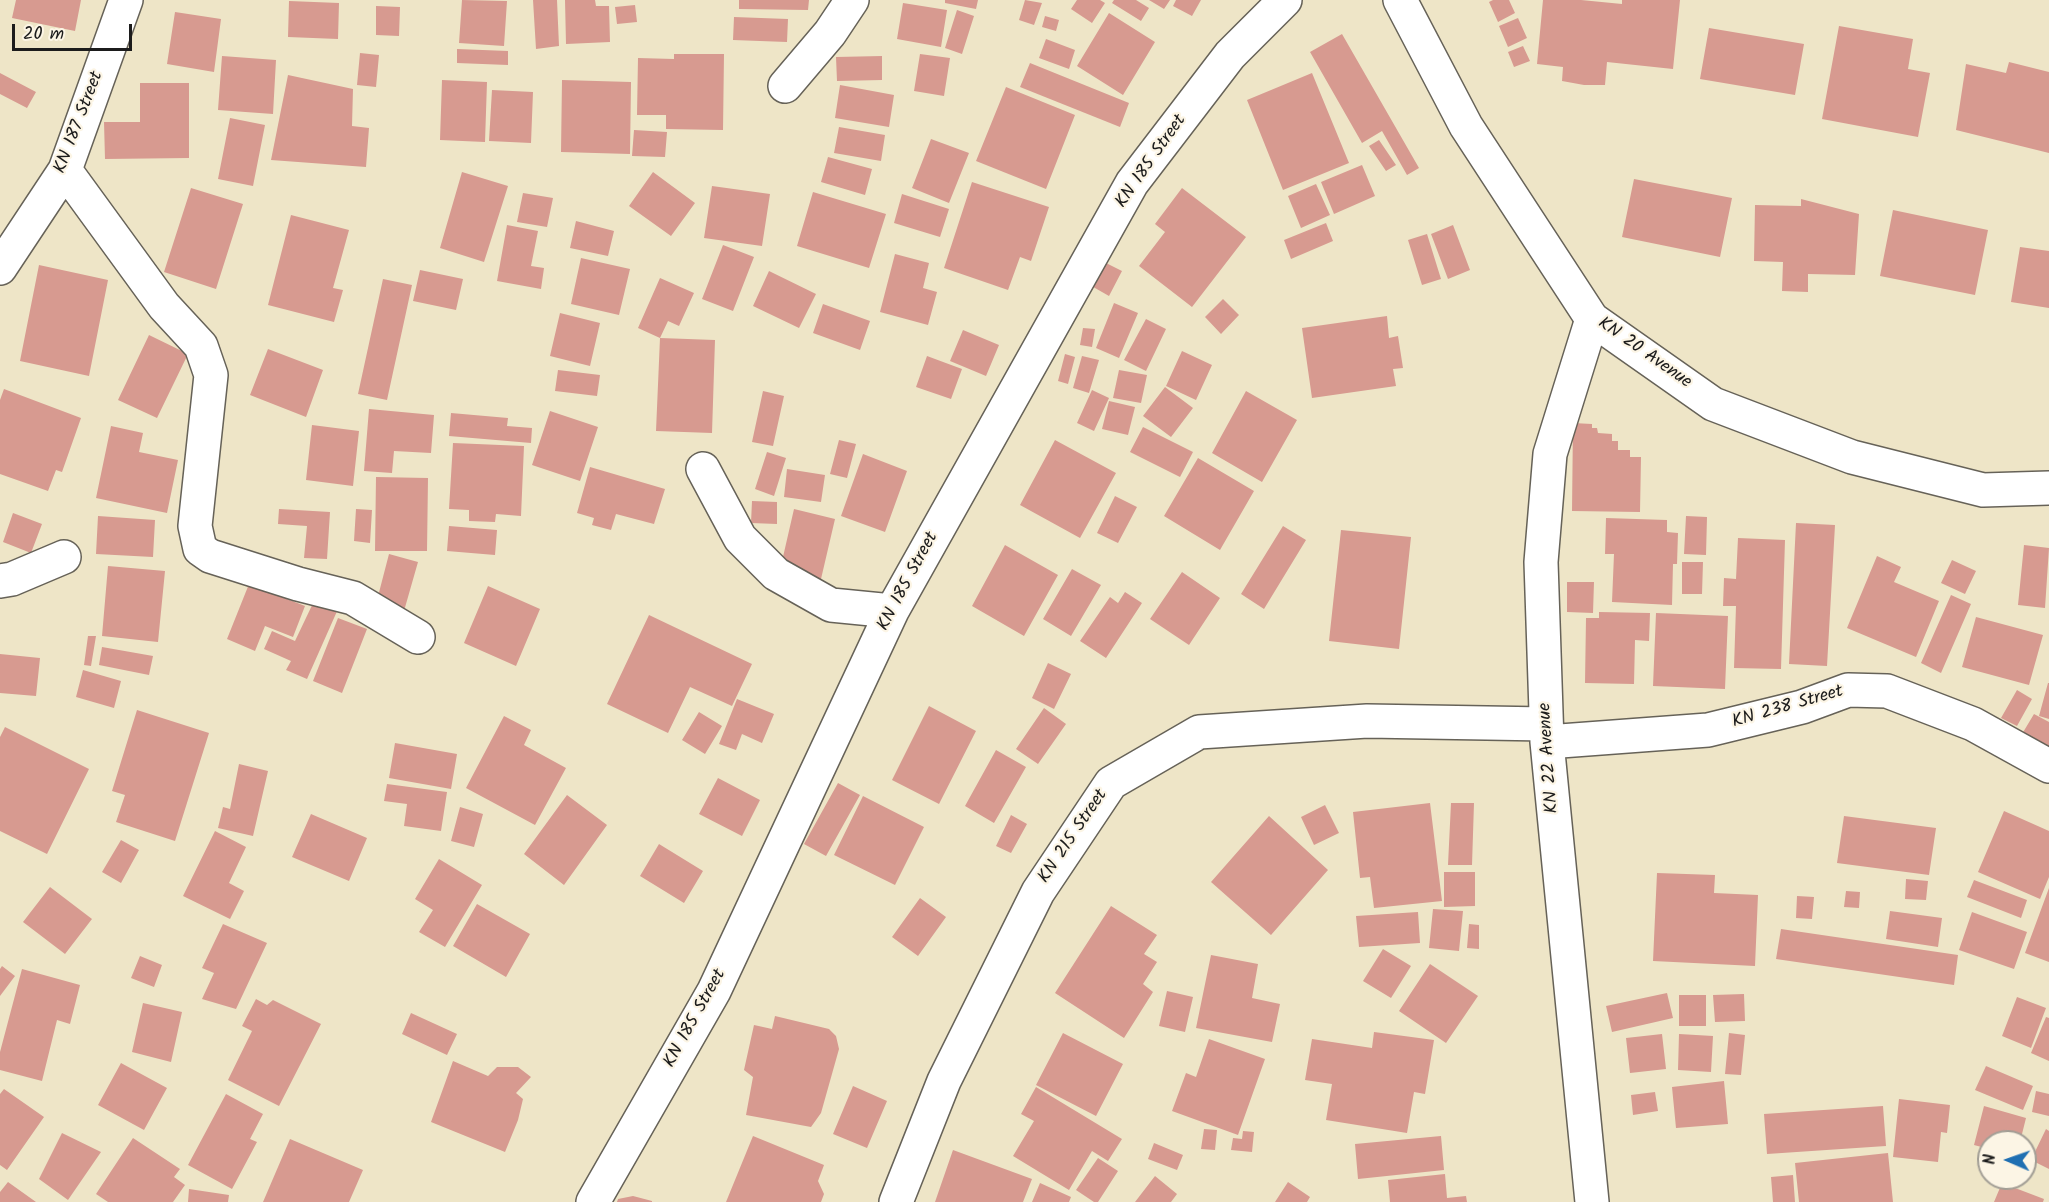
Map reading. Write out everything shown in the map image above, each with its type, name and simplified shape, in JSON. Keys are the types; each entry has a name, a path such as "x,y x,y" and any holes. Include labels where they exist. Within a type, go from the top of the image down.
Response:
{"street":[{"name":"KN 187 Street","path":"0,268 65,170 126,0"},
{"path":"785,86 830,33 852,0"},
{"name":"KN 185 Street","path":"593,1202 714,991 892,611 1132,183 1230,55 1285,0"},
{"name":"KN 20 Avenue","path":"1400,0 1466,126 1592,319 1713,404 1852,457 1983,490 2049,488"},
{"path":"65,170 164,306 201,346 211,375 195,526 200,549 210,556 298,584 352,598 418,637"},
{"name":"KN 22 Avenue","path":"1592,319 1550,453 1541,562 1547,733 1592,1202"},
{"path":"703,469 740,538 776,574 831,605 892,611"},
{"path":"0,581 12,579 64,556"},
{"name":"KN 238 Street","path":"1547,733 1708,730 1802,707 1848,690 1887,691 1973,724 2049,766"},
{"name":"KN 215 Street","path":"896,1202 944,1081 1038,892 1111,783 1199,732 1367,721 1547,733"}],"building":[{"path":"16,0 81,0 75,31 12,18"},
{"path":"462,0 507,1 504,46 459,43"},
{"path":"533,0 557,0 559,46 536,49"},
{"path":"565,0 595,0 596,6 609,6 610,42 566,44"},
{"path":"739,0 809,0 808,10 739,9"},
{"path":"945,0 978,0 976,9 945,3"},
{"path":"1025,0 1042,3 1034,25 1019,20"},
{"path":"1077,0 1100,0 1105,3 1092,23 1071,9"},
{"path":"1114,0 1136,0 1149,8 1141,21 1112,3"},
{"path":"1149,0 1170,0 1164,9"},
{"path":"1176,0 1201,0 1192,16 1173,6"},
{"path":"1509,0 1515,13 1498,22 1489,2"},
{"path":"1543,0 1581,0 1622,4 1622,0 1680,0 1673,69 1607,62 1605,85 1584,85 1562,81 1563,67 1537,64"},
{"path":"289,1 339,3 338,39 288,37"},
{"path":"903,3 947,10 941,47 897,39"},
{"path":"635,5 637,22 617,24 615,7"},
{"path":"376,6 400,7 399,36 376,35"},
{"path":"957,10 974,16 962,54 945,48"},
{"path":"175,12 221,19 214,72 167,64"},
{"path":"1109,13 1155,42 1123,95 1077,66"},
{"path":"1045,16 1059,20 1056,31 1042,27"},
{"path":"734,17 788,19 787,42 733,40"},
{"path":"1518,18 1527,38 1508,47 1499,26"},
{"path":"1839,26 1913,39 1908,69 1930,73 1918,137 1822,119"},
{"path":"1709,28 1804,44 1795,95 1700,79"},
{"path":"1342,34 1419,168 1407,175 1382,131 1362,143 1310,52"},
{"path":"1046,39 1075,50 1069,69 1039,58"},
{"path":"1523,46 1530,61 1514,67 1508,52"},
{"path":"457,49 508,51 508,65 457,63"},
{"path":"360,53 379,55 376,87 357,85"},
{"path":"674,54 724,54 723,130 666,129 666,115 637,115 638,58 674,59"},
{"path":"920,54 950,58 944,96 914,91"},
{"path":"222,56 276,60 273,114 218,110"},
{"path":"882,56 882,80 837,81 836,57"},
{"path":"2009,62 2049,72 2049,153 1956,130 1966,64 2006,73"},
{"path":"1030,63 1129,103 1120,127 1020,87"},
{"path":"0,73 36,92 27,108 0,94"},
{"path":"1312,73 1349,163 1283,190 1247,100"},
{"path":"288,75 353,89 352,126 369,128 366,167 271,160"},
{"path":"442,80 487,82 485,142 440,140"},
{"path":"562,80 631,82 630,154 561,152"},
{"path":"140,83 189,83 189,158 105,159 104,122 140,122"},
{"path":"840,85 894,95 889,127 835,118"},
{"path":"1006,87 1075,115 1046,189 976,161"},
{"path":"492,90 533,92 531,143 489,141"},
{"path":"230,118 265,125 253,186 218,179"},
{"path":"839,127 885,135 881,161 834,153"},
{"path":"634,130 667,132 665,157 632,156"},
{"path":"931,139 969,153 949,203 912,188"},
{"path":"1379,140 1396,165 1386,171 1369,146"},
{"path":"828,157 872,169 865,195 821,182"},
{"path":"1362,165 1375,196 1334,214 1321,182"},
{"path":"462,172 508,186 484,262 440,248"},
{"path":"653,172 695,203 671,236 629,206"},
{"path":"1634,179 1732,198 1720,257 1622,237"},
{"path":"972,182 1049,207 1031,261 1020,257 1008,290 944,268"},
{"path":"1316,184 1330,215 1301,228 1288,196"},
{"path":"712,186 770,194 762,246 704,238"},
{"path":"191,188 243,204 216,289 164,272"},
{"path":"1182,188 1246,237 1192,307 1139,266 1165,232 1155,224"},
{"path":"813,192 886,214 869,268 797,246"},
{"path":"523,193 553,198 547,227 517,222"},
{"path":"902,194 949,209 940,237 894,223"},
{"path":"1801,199 1859,214 1855,275 1808,274 1808,292 1782,291 1783,262 1754,261 1755,205 1801,206"},
{"path":"1893,210 1988,230 1975,295 1880,276"},
{"path":"291,215 349,230 333,288 343,290 334,322 268,305"},
{"path":"576,221 614,231 608,256 570,248"},
{"path":"1326,223 1333,241 1291,259 1284,240"},
{"path":"507,225 538,231 531,266 544,268 541,289 497,281"},
{"path":"1453,225 1470,270 1448,279 1431,234"},
{"path":"1427,234 1441,279 1422,285 1408,240"},
{"path":"723,245 754,257 733,311 702,299"},
{"path":"2020,247 2049,251 2049,308 2011,302"},
{"path":"895,254 929,263 923,288 937,292 928,325 880,312"},
{"path":"581,258 630,269 619,315 571,304"},
{"path":"1100,260 1122,271 1109,296 1088,284"},
{"path":"39,265 108,280 89,376 20,361"},
{"path":"420,270 463,279 456,310 413,301"},
{"path":"769,271 816,294 799,328 753,306"},
{"path":"660,278 694,293 679,326 668,321 660,338 638,328"},
{"path":"383,279 412,285 387,400 358,394"},
{"path":"1223,299 1239,315 1221,334 1205,317"},
{"path":"1114,303 1138,313 1119,358 1096,348"},
{"path":"823,304 870,321 860,350 813,333"},
{"path":"560,313 600,323 590,366 550,356"},
{"path":"1387,316 1389,338 1398,336 1403,368 1393,369 1396,386 1312,398 1302,328"},
{"path":"1146,319 1166,329 1146,371 1124,360"},
{"path":"1083,328 1095,329 1092,347 1080,345"},
{"path":"963,330 999,345 986,376 950,361"},
{"path":"149,335 188,354 157,418 118,400"},
{"path":"660,338 715,340 712,433 656,431"},
{"path":"268,349 323,370 306,417 250,395"},
{"path":"1182,351 1212,365 1196,400 1166,386"},
{"path":"1065,354 1075,357 1068,384 1058,381"},
{"path":"927,356 962,369 951,399 916,387"},
{"path":"1082,356 1099,360 1089,393 1073,388"},
{"path":"558,370 600,375 597,396 555,391"},
{"path":"1119,370 1147,375 1141,403 1113,398"},
{"path":"1165,387 1193,408 1171,437 1143,416"},
{"path":"4,389 81,418 62,472 56,470 48,491 0,474 0,400"},
{"path":"1092,390 1109,398 1094,431 1077,423"},
{"path":"763,391 784,396 773,446 752,442"},
{"path":"1246,391 1297,420 1262,482 1212,453"},
{"path":"1109,401 1135,407 1128,435 1102,429"},
{"path":"369,409 434,415 431,453 394,451 392,473 364,471"},
{"path":"550,411 598,427 580,481 532,465"},
{"path":"451,413 508,418 507,426 532,428 531,443 449,436"},
{"path":"1573,423 1592,424 1592,428 1597,428 1598,433 1612,434 1612,441 1618,441 1618,450 1630,450 1630,457 1641,457 1640,512 1572,511"},
{"path":"312,425 359,431 353,486 306,480"},
{"path":"111,426 143,433 139,452 178,460 167,513 96,498"},
{"path":"1143,427 1193,452 1180,477 1130,452"},
{"path":"839,440 856,444 847,478 830,474"},
{"path":"1055,440 1116,473 1080,538 1020,505"},
{"path":"453,443 524,446 521,516 496,514 495,522 469,521 469,510 449,509"},
{"path":"767,452 786,458 774,496 755,489"},
{"path":"863,454 907,471 885,532 841,516"},
{"path":"1198,458 1254,491 1220,550 1164,516"},
{"path":"590,467 665,489 654,524 616,514 611,530 592,525 594,518 577,513"},
{"path":"787,469 825,475 821,502 784,497"},
{"path":"376,477 428,478 427,551 375,551"},
{"path":"1115,496 1137,507 1118,543 1097,533"},
{"path":"752,501 777,502 777,524 751,523"},
{"path":"279,509 330,512 327,559 304,558 307,526 278,524"},
{"path":"356,509 372,510 370,543 354,541"},
{"path":"794,509 835,519 821,579 780,570"},
{"path":"13,513 42,524 31,553 3,542"},
{"path":"98,516 155,520 153,557 96,554"},
{"path":"1686,516 1707,517 1706,555 1684,554"},
{"path":"1606,518 1667,520 1667,532 1678,533 1677,564 1673,564 1672,605 1612,602 1614,554 1605,554"},
{"path":"1796,523 1835,525 1827,666 1789,664"},
{"path":"449,526 497,530 495,555 447,551"},
{"path":"1283,526 1306,540 1264,609 1241,594"},
{"path":"1341,530 1411,537 1399,649 1329,641"},
{"path":"1738,538 1785,540 1781,669 1734,668 1736,606 1723,606 1724,578 1736,579"},
{"path":"1005,545 1058,575 1024,636 972,606"},
{"path":"2024,545 2049,548 2045,608 2018,605"},
{"path":"389,554 418,562 404,611 376,604"},
{"path":"1877,556 1901,567 1894,582 1939,601 1916,657 1847,628"},
{"path":"1952,560 1976,571 1965,594 1941,583"},
{"path":"1682,562 1703,562 1702,594 1682,594"},
{"path":"108,566 165,571 158,642 102,636"},
{"path":"1072,569 1101,585 1071,636 1043,619"},
{"path":"1182,572 1220,598 1189,645 1150,619"},
{"path":"1567,582 1594,582 1593,613 1567,612"},
{"path":"249,584 305,606 293,637 265,626 255,651 227,639"},
{"path":"488,586 540,609 516,666 464,643"},
{"path":"1125,592 1142,603 1106,658 1080,641 1110,597 1118,603"},
{"path":"1951,595 1971,604 1941,673 1921,663"},
{"path":"315,599 338,609 307,679 286,670 291,661 264,649 272,631 295,641"},
{"path":"1599,612 1650,613 1649,641 1635,640 1634,684 1585,683 1586,618 1599,618"},
{"path":"1656,613 1728,616 1725,689 1653,686"},
{"path":"649,615 752,664 732,706 690,687 668,733 607,704"},
{"path":"1976,617 2043,635 2029,685 1962,667"},
{"path":"338,618 367,629 342,693 313,681"},
{"path":"88,636 96,636 91,666 84,665"},
{"path":"102,647 153,656 149,675 99,665"},
{"path":"0,654 40,658 36,696 0,693"},
{"path":"1048,663 1071,674 1054,709 1032,698"},
{"path":"83,670 121,681 114,708 76,697"},
{"path":"2049,683 2049,719 2039,716"},
{"path":"2017,690 2032,699 2017,726 2001,718"},
{"path":"737,699 774,714 762,743 742,734 736,750 719,744"},
{"path":"929,706 976,731 939,804 892,780"},
{"path":"1044,708 1066,724 1038,764 1016,749"},
{"path":"137,710 209,733 175,841 116,822 125,795 112,791"},
{"path":"699,712 722,726 705,754 682,740"},
{"path":"2034,714 2049,722 2049,749 2022,734"},
{"path":"504,716 531,730 524,745 566,768 535,825 466,788"},
{"path":"5,727 89,769 47,854 0,831 0,737"},
{"path":"395,743 457,754 451,789 389,778"},
{"path":"996,750 1026,767 994,823 965,806"},
{"path":"239,764 268,771 253,836 218,828 223,807 230,809"},
{"path":"718,778 760,800 742,836 699,814"},
{"path":"838,783 860,795 826,856 804,844"},
{"path":"387,784 447,792 441,831 404,826 407,804 384,801"},
{"path":"567,795 607,825 564,885 524,854"},
{"path":"863,796 924,827 895,885 834,855"},
{"path":"1430,803 1442,901 1374,908 1370,877 1360,878 1353,812"},
{"path":"1451,803 1474,803 1472,865 1448,865"},
{"path":"1325,805 1339,833 1314,845 1301,817"},
{"path":"460,807 483,814 474,847 451,841"},
{"path":"2004,811 2049,831 2049,877 2040,899 1978,872"},
{"path":"311,814 367,838 349,881 292,857"},
{"path":"1011,815 1027,824 1011,853 996,846"},
{"path":"1269,816 1328,870 1271,935 1211,882"},
{"path":"1844,816 1936,828 1929,875 1837,863"},
{"path":"215,831 246,847 229,883 244,891 230,919 183,896"},
{"path":"121,840 139,850 121,883 102,872"},
{"path":"659,844 703,871 684,903 640,876"},
{"path":"439,859 482,885 445,947 419,932 433,910 415,899"},
{"path":"1444,872 1475,872 1475,906 1444,907"},
{"path":"1657,873 1715,875 1714,893 1758,895 1755,966 1653,961"},
{"path":"1906,879 1928,881 1926,900 1905,899"},
{"path":"1974,880 2027,900 2021,918 1967,897"},
{"path":"50,887 92,919 65,954 23,922"},
{"path":"2049,888 2049,962 2025,953"},
{"path":"1846,891 1860,892 1859,908 1844,907"},
{"path":"1797,896 1814,897 1812,919 1796,918"},
{"path":"920,898 946,917 918,956 892,937"},
{"path":"477,904 530,934 506,977 453,946"},
{"path":"1111,906 1157,935 1144,954 1157,962 1143,984 1153,992 1124,1038 1055,993"},
{"path":"1433,909 1463,911 1459,951 1429,948"},
{"path":"1890,911 1942,918 1938,947 1886,939"},
{"path":"1418,912 1420,943 1359,947 1356,916"},
{"path":"1972,912 2027,932 2014,969 1959,950"},
{"path":"223,924 267,943 236,1009 202,999 214,973 202,968"},
{"path":"1469,924 1479,925 1479,949 1467,948"},
{"path":"1781,929 1958,955 1954,985 1776,959"},
{"path":"1383,949 1411,966 1391,998 1363,981"},
{"path":"1211,955 1258,964 1252,998 1280,1004 1272,1042 1196,1028"},
{"path":"140,956 162,965 154,987 131,978"},
{"path":"1430,964 1478,996 1446,1043 1399,1011"},
{"path":"2,966 15,976 0,996 0,969"},
{"path":"22,969 80,985 70,1024 57,1020 42,1081 0,1070 0,1052"},
{"path":"1167,991 1193,997 1185,1032 1159,1026"},
{"path":"1667,993 1673,1018 1612,1032 1606,1006"},
{"path":"1744,994 1745,1021 1715,1022 1713,995"},
{"path":"1679,995 1706,995 1706,1026 1679,1026"},
{"path":"2017,997 2046,1008 2031,1048 2002,1036"},
{"path":"256,999 267,1005 273,1000 321,1024 279,1106 228,1080 252,1031 242,1026"},
{"path":"143,1003 182,1012 171,1062 132,1052"},
{"path":"411,1013 457,1034 447,1055 402,1034"},
{"path":"775,1016 829,1029 836,1036 839,1049 821,1113 811,1127 746,1115 753,1077 744,1070 754,1025 772,1029"},
{"path":"2046,1017 2049,1018 2049,1061 2031,1053"},
{"path":"1374,1032 1434,1040 1425,1094 1414,1092 1407,1133 1326,1120 1332,1084 1305,1080 1312,1039 1372,1048"},
{"path":"1063,1033 1123,1064 1096,1116 1036,1085"},
{"path":"1729,1033 1745,1035 1741,1075 1725,1074"},
{"path":"1662,1034 1666,1069 1630,1073 1626,1038"},
{"path":"1679,1034 1713,1036 1711,1072 1678,1070"},
{"path":"1209,1039 1265,1059 1238,1135 1172,1111 1186,1073 1196,1077"},
{"path":"453,1061 488,1076 497,1067 518,1067 531,1077 516,1093 523,1099 518,1120 505,1152 431,1122"},
{"path":"121,1063 167,1088 144,1130 98,1105"},
{"path":"1986,1066 2033,1086 2023,1110 1975,1090"},
{"path":"1724,1081 1728,1124 1676,1128 1672,1087"},
{"path":"853,1086 887,1101 867,1148 833,1134"},
{"path":"1036,1087 1122,1139 1108,1161 1092,1151 1069,1190 1013,1156 1034,1121 1021,1114"},
{"path":"4,1089 44,1117 7,1170 0,1165 0,1094"},
{"path":"2036,1091 2049,1094 2049,1116 2032,1112"},
{"path":"1655,1092 1658,1111 1633,1115 1631,1095"},
{"path":"226,1094 263,1114 250,1139 257,1142 232,1189 188,1165"},
{"path":"1899,1099 1950,1105 1947,1133 1941,1132 1938,1162 1893,1157"},
{"path":"1883,1106 1886,1146 1767,1154 1764,1114"},
{"path":"1984,1106 2026,1118 2023,1130 1978,1130"},
{"path":"1204,1129 1217,1130 1215,1150 1201,1149"},
{"path":"2046,1129 2049,1131 2049,1169 2037,1163 2037,1148"},
{"path":"1243,1131 1254,1132 1252,1152 1231,1150 1233,1138 1242,1139"},
{"path":"62,1133 101,1152 68,1200 39,1179"},
{"path":"753,1136 824,1165 818,1181 824,1194 821,1202 726,1202"},
{"path":"1441,1136 1444,1170 1358,1179 1355,1144"},
{"path":"133,1138 180,1169 174,1177 185,1185 173,1202 108,1202 96,1194"},
{"path":"290,1139 363,1170 349,1202 263,1202"},
{"path":"1154,1143 1183,1155 1177,1170 1148,1159"},
{"path":"953,1150 1032,1179 1023,1202 935,1202"},
{"path":"1888,1153 1893,1202 1799,1202 1795,1163"},
{"path":"1098,1158 1118,1171 1098,1202 1094,1202 1076,1190"},
{"path":"1445,1174 1447,1198 1466,1196 1467,1202 1390,1202 1388,1180"},
{"path":"1793,1175 1795,1202 1773,1202 1771,1177"},
{"path":"1155,1176 1177,1194 1171,1202 1135,1202"},
{"path":"8,1182 36,1202 0,1202 0,1192"},
{"path":"1288,1182 1310,1197 1307,1202 1275,1202"},
{"path":"1040,1183 1071,1197 1069,1202 1032,1202"},
{"path":"189,1189 229,1195 228,1202 188,1202"},
{"path":"1999,1190 2020,1190 2044,1199 2043,1202 1994,1202"},
{"path":"633,1196 652,1202 617,1202 618,1199"}]}
